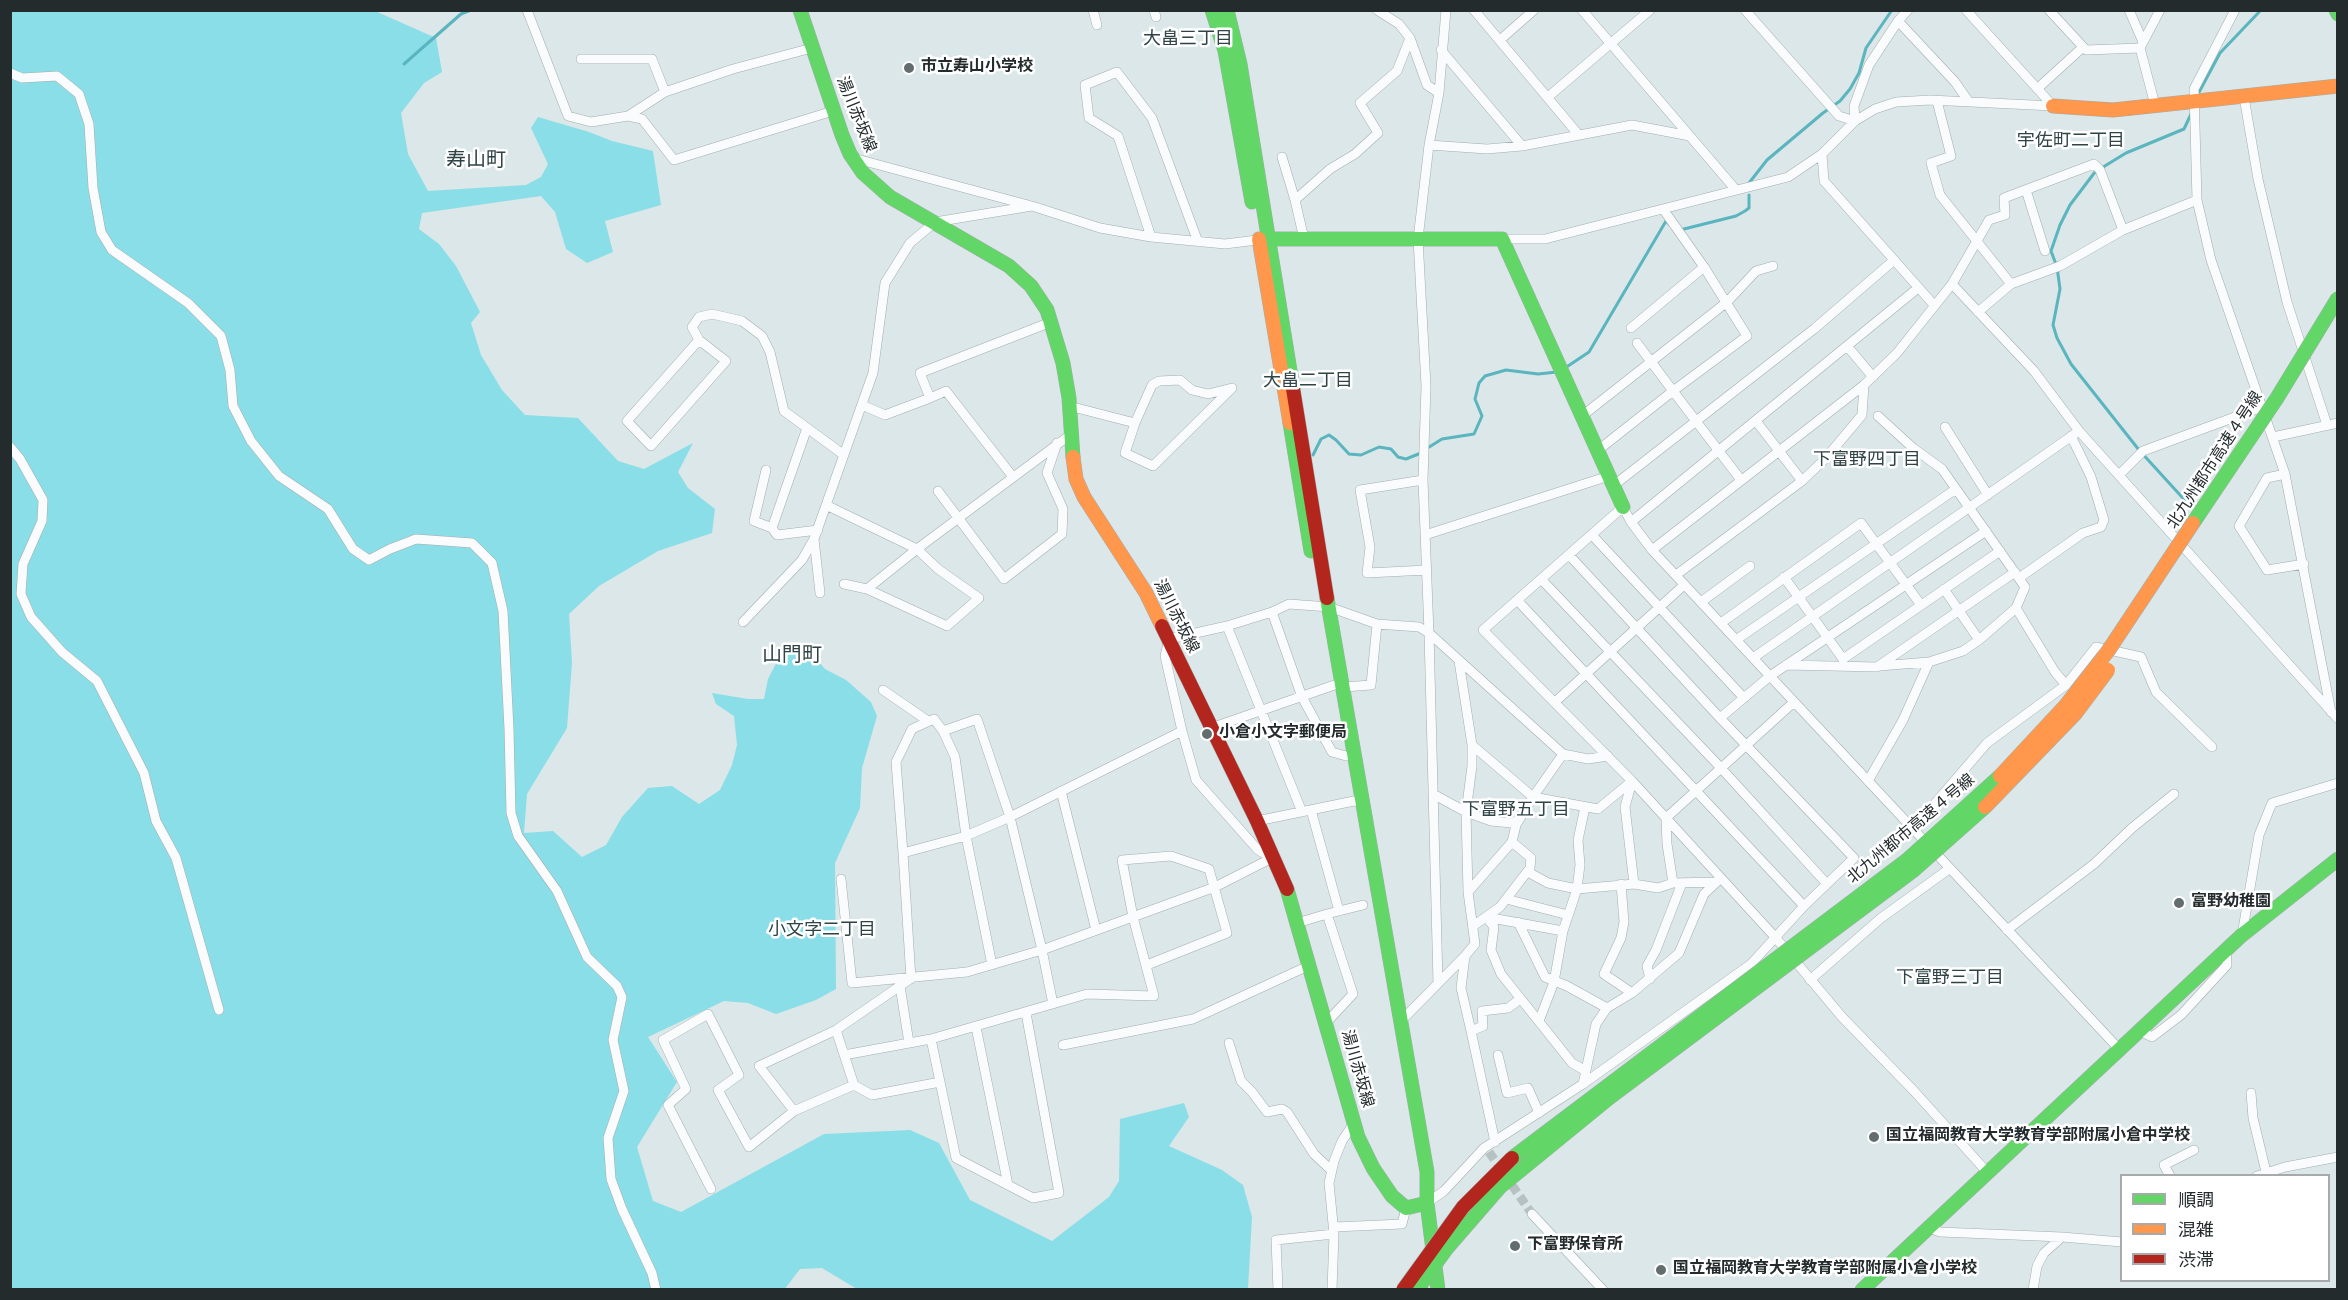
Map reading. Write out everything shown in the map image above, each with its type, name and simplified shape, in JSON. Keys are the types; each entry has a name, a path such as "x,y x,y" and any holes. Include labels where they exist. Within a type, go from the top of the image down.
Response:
{"main road":[{"name":"湯川赤坂線","path":"800,10 833,111 853,158 863,173 890,197 1009,266 1031,286 1047,310 1063,363 1076,479 1084,497 1146,593 1257,821 1291,899 1358,1137 1373,1168 1392,1196 1406,1208"},
{"path":"1212,10 1225,51 1264,239"},
{"path":"1227,10 1242,75 1264,239 1325,606 1341,685 1418,1176 1427,1203"},
{"path":"2052,106 2113,110 2337,87"},
{"path":"1264,239 1502,239 1623,507"},
{"name":"北九州都市高速４号線","path":"1402,1290 1463,1208 1519,1152 1907,860 1973,802 2028,747 2066,705 2108,651 2277,398 2337,298"},
{"name":"北九州都市高速４号線","path":"1417,1290 1472,1217 1528,1162 1609,1098 1914,870 1996,797 2037,755 2075,714 2096,687 2170,581 2337,318"},
{"path":"1341,685 1346,756 1359,801 1427,1172 1427,1203 1438,1290"},
{"path":"1862,1290 2242,935 2337,859"},
{"path":"1406,1208 1427,1203"}],"street":[{"path":"527,10 568,116 591,122 628,116 642,119 674,160 833,111"},
{"path":"1093,10 1097,25"},
{"path":"1377,10 1400,24 1410,38 1427,85 1438,93"},
{"path":"1438,983 1430,633 1423,480 1426,387 1418,239 1438,93 1446,10"},
{"path":"1474,10 1578,134"},
{"path":"1500,39 1534,10"},
{"path":"1582,10 1736,190"},
{"path":"1548,97 1650,10"},
{"path":"1744,10 1839,116 1855,121"},
{"path":"1855,121 1854,106 1869,65 1908,10"},
{"path":"1966,10 2052,106"},
{"path":"2049,10 2086,50 2141,45"},
{"path":"2129,10 2141,45 2155,105"},
{"path":"2141,45 2160,10"},
{"path":"2235,10 2194,89 2199,100 2197,200 2211,260 2285,474 2334,716"},
{"path":"1898,21 1956,82 1969,102"},
{"path":"1294,200 1330,169 1355,154 1378,134 1360,103 1397,71 1410,38"},
{"path":"2037,89 2083,47"},
{"path":"628,116 665,92 734,69 812,48"},
{"path":"1441,50 1522,146"},
{"path":"581,59 652,59 665,92"},
{"path":"1151,237 1118,136 1089,118 1084,86 1117,72 1152,118 1198,242"},
{"path":"10,73 22,78 57,76 79,94 88,124 93,188 101,232 112,250 188,303 221,336 230,370 233,406 251,441 279,476 328,509 352,549 369,560 416,539 472,543 492,563 502,611 511,813 518,836 557,891 587,957 617,986 622,997 613,1040 624,1091 608,1138 611,1179 622,1209 652,1273 656,1290"},
{"path":"2244,97 2258,179 2287,302 2327,425"},
{"path":"1937,101 1951,156 1931,163 1940,195 2011,284"},
{"path":"1502,239 1545,239 1788,177 1822,154 1855,121 1875,109 1896,102 1937,101 2052,106"},
{"path":"1429,146 1487,149 1522,146 1632,125 1690,136"},
{"path":"1822,154 1824,181 1934,305"},
{"path":"853,158 1032,206 1100,228 1151,237 1225,244 1264,239"},
{"path":"1282,158 1304,239"},
{"path":"1652,550 1864,385 1897,353 1952,284 1989,220 2005,215 2004,198 2094,164 2100,170 2123,230"},
{"path":"2026,190 2045,250"},
{"path":"1978,312 2011,284 2060,266 2123,230 2197,200"},
{"path":"743,622 802,560 816,535 873,372 885,283 910,243 935,222 1032,206"},
{"path":"1597,451 1747,336 1704,267 1663,209"},
{"path":"1425,534 1611,481 1697,421 1814,329 1893,261"},
{"path":"1582,416 1727,302 1756,271 1773,266"},
{"path":"1631,328 1704,267"},
{"path":"1876,666 1958,611 2083,533 2102,527 2104,520 2075,433 2034,371 1952,284"},
{"path":"1631,522 1918,288"},
{"path":"699,340 627,421 651,446 726,361 699,340 692,327 699,317 712,314 742,321 762,336 770,352 784,411 844,455"},
{"path":"930,398 920,373 1051,322"},
{"path":"1637,343 1741,480"},
{"path":"1847,346 1873,377"},
{"path":"1180,380 1192,390 1208,394 1232,388 1153,466 1125,453 1136,423 1152,385 1159,381 1180,380"},
{"path":"1676,575 1802,481 1827,458 1862,415 1864,385"},
{"path":"862,405 885,415 946,391 1012,477"},
{"path":"1069,406 1136,423"},
{"path":"2119,474 2140,454 2262,407"},
{"path":"1785,665 1876,666 1929,662 1963,651 2016,608 2025,587 1942,469 1913,448 1878,416"},
{"path":"1756,421 1802,481"},
{"path":"2273,437 2337,423"},
{"path":"1945,427 1988,495"},
{"path":"772,528 807,428"},
{"path":"2075,433 2119,474 2334,716"},
{"path":"1753,658 2075,433"},
{"path":"867,589 1070,435"},
{"path":"938,491 1004,579 1062,534 1063,509 1047,473 1057,443"},
{"path":"10,447 21,459 43,500 42,521 23,564 21,594 31,616 62,652 97,681 144,773 156,821 176,858 219,1010"},
{"path":"766,470 754,521 772,528 777,535 816,535"},
{"path":"2285,474 2267,478 2239,526 2267,570 2304,564"},
{"path":"1423,480 1360,490 1370,547 1367,573 1427,570"},
{"path":"1736,640 1956,489"},
{"path":"828,506 917,549 938,569 979,598 947,626 867,589 844,584"},
{"path":"1987,1172 1810,980 1775,937 1719,880 1632,780 1483,630 1623,507 1652,550 1684,585 2120,1050"},
{"path":"1721,623 1860,523 1921,605"},
{"path":"1720,718 1785,665 1986,531"},
{"path":"816,535 820,593"},
{"path":"1592,535 1744,698"},
{"path":"1784,577 1843,659 2000,551"},
{"path":"1427,1203 1444,1191 1495,1142 1583,1084 1751,964 1804,906 1854,858 1746,746 1569,555"},
{"path":"1701,602 1750,566"},
{"path":"1541,579 1722,768 1827,884"},
{"path":"1555,702 1684,585"},
{"path":"1944,589 1979,640"},
{"path":"1517,600 1804,906"},
{"path":"1272,858 1258,850 1196,780 1182,731 1166,656 1169,639 1227,626 1272,612 1289,604 1325,606 1377,624 1419,627 1430,633 1563,754 1588,759 1608,756"},
{"path":"2016,608 2055,672 2066,685"},
{"path":"1272,612 1302,697 1332,752 1346,756"},
{"path":"1211,728 1341,685 1371,685 1377,624"},
{"path":"1227,626 1307,811 1339,911"},
{"path":"1913,829 1987,743 2066,685 2096,647 2141,657 2156,692 2212,747"},
{"path":"1401,1021 1474,944 1468,892 1466,812 1472,766 1472,745 1459,661"},
{"path":"1868,781 1903,720 1929,662"},
{"path":"883,690 928,721"},
{"path":"1666,818 1794,702"},
{"path":"911,979 896,762 912,729 934,719 943,731 955,757 966,836 992,965"},
{"path":"943,731 977,719 1010,817 1053,1004"},
{"path":"903,852 966,836 1010,817 1182,731"},
{"path":"1472,745 1533,797 1598,809 1632,780"},
{"path":"1468,892 1512,842 1519,820 1563,754"},
{"path":"1632,780 1625,807 1634,884"},
{"path":"2242,935 2259,835 2272,803 2337,783"},
{"path":"1061,791 1096,930"},
{"path":"1433,794 1466,812 1491,821 1519,820"},
{"path":"2007,930 2094,864 2132,828 2174,794"},
{"path":"1257,821 1359,801"},
{"path":"1539,1021 1554,982 1563,931 1577,889 1580,865 1578,840 1585,807"},
{"path":"1650,979 1647,966 1656,950 1677,883 1667,844 1666,818"},
{"path":"1473,926 1500,907 1530,868 1531,858 1512,842"},
{"path":"844,1055 931,1039 1088,994 1154,996 1133,917 1122,860 1171,856 1209,869 1227,933 1147,965"},
{"path":"841,879 852,982 911,979 968,972 992,965 1042,950 1215,887 1272,858"},
{"path":"1810,980 1881,918 1949,869"},
{"path":"1528,872 1548,884 1577,889 1621,884 1658,888 1677,883 1719,880"},
{"path":"1583,1084 1596,1024 1607,1008 1632,993 1679,953 1704,894 1719,880"},
{"path":"1621,884 1622,938 1605,974 1632,993"},
{"path":"1506,899 1568,915"},
{"path":"1297,923 1363,905"},
{"path":"1326,1023 1353,994 1327,914"},
{"path":"1486,917 1563,931"},
{"path":"1486,917 1494,927 1491,950 1501,974 1519,1000 1572,1063 1586,1071"},
{"path":"1518,922 1545,977 1607,1008"},
{"path":"1465,956 1461,988 1495,1142"},
{"path":"1063,1045 1193,1020 1308,966"},
{"path":"794,1111 759,1066 836,1030 911,979"},
{"path":"900,986 909,1043"},
{"path":"1471,1031 1483,1026 1482,1011 1508,1008 1519,1000"},
{"path":"931,1039 956,1158 1033,1198 1059,1193 1026,1013"},
{"path":"711,1189 668,1105 686,1089 663,1040 708,1014 739,1074 718,1090 749,1147 794,1111 854,1085"},
{"path":"976,1027 1008,1185"},
{"path":"836,1030 854,1085 872,1095 940,1082"},
{"path":"1229,1043 1241,1081 1266,1112 1282,1109 1287,1112 1314,1154 1332,1171"},
{"path":"1498,1055 1507,1093 1528,1088 1539,1113"},
{"path":"2251,1093 2261,1174 2337,1157"},
{"path":"1332,1290 1334,1230 1329,1183 1342,1141 1354,1123"},
{"path":"2169,1174 2164,1165 2194,1150"},
{"path":"1278,1290 1276,1240 1334,1230 1402,1224 1406,1208"},
{"path":"1532,1214 1603,1290"},
{"path":"1929,1228 1940,1232 2120,1242"},
{"path":"2033,1290 2037,1266 2044,1253 2062,1237"}],"shaded area":[{"path":"10,11 375,11 436,38 442,72 424,83 401,113 408,154 428,191 526,185 541,177 548,164 531,128 538,117 612,141 653,151 661,205 605,221 613,252 587,263 566,249 555,212 541,196 422,213 419,229 439,244 456,266 480,312 471,323 481,355 502,390 525,415 578,418 618,461 644,469 693,443 678,472 688,488 715,509 712,533 658,551 599,586 569,614 572,663 567,728 527,794 524,833 553,831 582,857 606,845 622,817 648,788 672,786 699,804 720,790 732,765 737,745 734,716 716,704 712,693 748,699 764,699 768,679 780,656 803,644 825,669 846,680 871,702 877,716 862,768 860,808 835,863 836,989 816,1000 776,1014 748,1003 724,1001 648,1037 677,1082 637,1147 653,1201 681,1212 824,1134 910,1130 939,1143 970,1200 1052,1241 1109,1197 1119,1181 1120,1119 1184,1103 1189,1117 1169,1146 1222,1170 1243,1185 1252,1217 1248,1289 857,1289 822,1268 800,1269 784,1290 11,1289"}],"waterway":[{"path":"404,64 461,14 471,10"},
{"path":"1749,183 1767,160 1840,101 1850,89 1859,73 1866,48 1892,10"},
{"path":"2197,96 2220,53 2261,10"},
{"path":"2191,114 2184,129 2126,153 2095,172 2070,205 2051,251 2057,267 2060,289 2053,325 2057,338 2071,364 2139,450 2191,507"},
{"path":"1680,230 1736,216 1749,208 1749,195"},
{"path":"1565,368 1589,352 1666,221 1669,224"},
{"path":"1426,449 1442,439 1474,434 1482,416 1475,399 1479,383 1485,376 1506,370 1538,374 1557,372"},
{"path":"1313,455 1321,439 1329,435 1349,454 1361,455 1379,447 1391,449 1398,457 1406,459 1421,453"}],"tunnel":[{"path":"1489,1152 1532,1214"}],"traffic: fast":[{"path":"800,10 842,135 850,154 863,173 890,197 1009,266 1031,286 1047,310 1063,363 1069,398 1073,457"},
{"path":"1212,10 1225,51 1252,202"},
{"path":"1227,10 1240,64 1293,389"},
{"path":"2336,10 2338,14"},
{"path":"1268,239 1502,239 1623,507"},
{"path":"2193,523 2277,398 2338,298"},
{"path":"1290,423 1311,551"},
{"path":"1327,598 1427,1172 1427,1203 1438,1290"},
{"path":"1512,1158 1907,860 2000,776"},
{"path":"1417,1290 1447,1248 1500,1187 1609,1098 1914,870 1985,807"},
{"path":"1862,1290 2242,935 2338,859"},
{"path":"1287,889 1358,1137 1373,1168 1392,1196 1406,1208 1427,1203"}],"traffic: slow":[{"path":"2053,106 2113,110 2338,86"},
{"path":"1259,239 1290,423"},
{"path":"1073,457 1076,479 1084,497 1146,593 1162,626"},
{"path":"2000,776 2066,705 2108,651 2193,523"},
{"path":"1985,807 2075,714 2108,670"}],"traffic: jam":[{"path":"1293,389 1327,598"},
{"path":"1162,626 1257,821 1287,889"},
{"path":"1403,1290 1463,1207 1512,1158"}],"place":[{"name":"市立寿山小学校","path":"909,68"},
{"name":"小倉小文字郵便局","path":"1207,734"},
{"name":"富野幼稚園","path":"2179,903"},
{"name":"国立福岡教育大学教育学部附属小倉中学校","path":"1874,1137"},
{"name":"下富野保育所","path":"1515,1246"},
{"name":"国立福岡教育大学教育学部附属小倉小学校","path":"1661,1270"}],"district":[{"name":"大畠三丁目","path":"1188,40"},
{"name":"宇佐町二丁目","path":"2071,142"},
{"name":"寿山町","path":"476,162"},
{"name":"大畠二丁目","path":"1308,382"},
{"name":"下富野四丁目","path":"1867,461"},
{"name":"山門町","path":"792,657"},
{"name":"下富野五丁目","path":"1516,811"},
{"name":"小文字二丁目","path":"822,931"},
{"name":"下富野三丁目","path":"1950,979"}]}
